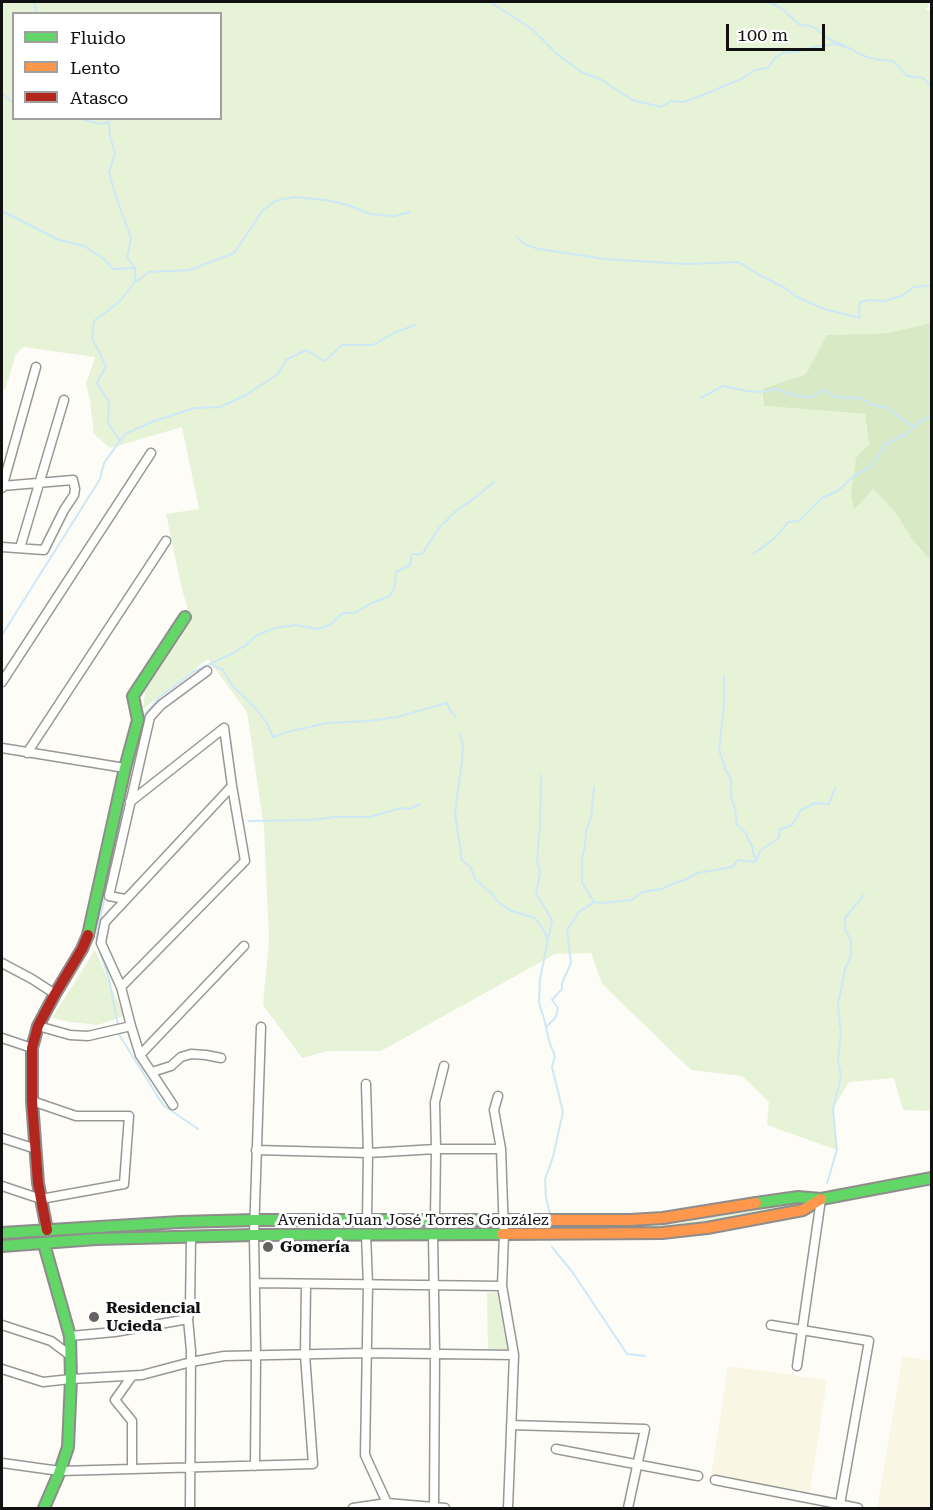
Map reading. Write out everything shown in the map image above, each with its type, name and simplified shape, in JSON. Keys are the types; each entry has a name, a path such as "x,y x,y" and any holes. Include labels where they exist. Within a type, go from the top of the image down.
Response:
{"main road":[{"path":"47,1230 41,1199 32,1101 32,1048 38,1026 90,931 125,768 138,720 133,696 185,617"},
{"name":"Avenida Juan José Torres González","path":"2,1233 180,1222 255,1220 630,1220 663,1218 798,1197 821,1199 932,1178"},
{"name":"Avenida Juan José Torres González","path":"2,1246 96,1239 254,1235 662,1233 707,1228 803,1210 821,1199"},
{"path":"537,1220 537,1234"},
{"path":"44,1244 70,1336 71,1356 68,1447 44,1509"}],"street":[{"path":"2,548 44,550 74,495 73,480 2,487 36,367"},
{"path":"20,548 64,400"},
{"path":"2,682 151,453"},
{"path":"27,753 166,541"},
{"path":"125,899 110,896 150,717 161,705 207,671"},
{"path":"117,808 131,802 224,728 245,861 121,987"},
{"path":"2,748 125,768"},
{"path":"173,1105 140,1055 121,987 101,943 105,922 232,786"},
{"path":"140,1055 244,946"},
{"path":"2,963 55,994"},
{"path":"38,1026 70,1035 87,1036 131,1026"},
{"path":"255,1466 254,1235 261,1027"},
{"path":"2,1038 32,1048"},
{"path":"152,1072 171,1066 191,1054 220,1058"},
{"path":"435,1220 435,1101 444,1066"},
{"path":"366,1084 367,1221"},
{"path":"498,1096 495,1110 501,1149 504,1220 502,1286 514,1355 508,1509"},
{"path":"2,1186 41,1199 124,1184 129,1116 76,1116 32,1101"},
{"path":"2,1138 36,1149"},
{"path":"256,1150 368,1153 436,1149 501,1149"},
{"path":"797,1366 821,1199"},
{"path":"366,1234 368,1285 365,1455 387,1503"},
{"path":"433,1234 434,1508"},
{"path":"190,1509 191,1362 188,1319 191,1237"},
{"path":"256,1283 502,1286"},
{"path":"2,1463 60,1471 313,1464 304,1355 306,1285"},
{"path":"70,1336 115,1332 188,1319"},
{"path":"2,1325 51,1341 71,1356"},
{"path":"771,1325 869,1341 840,1506"},
{"path":"2,1369 43,1382 142,1375 224,1356 367,1353 514,1355"},
{"path":"132,1376 115,1400 132,1421 132,1468"},
{"path":"511,1425 645,1429 628,1509"},
{"path":"556,1449 698,1476"},
{"path":"716,1480 858,1509"},
{"path":"353,1509 387,1503 445,1509"}],"shaded area":[{"path":"903,1356 931,1361 931,1508 877,1508"},
{"path":"728,1366 827,1380 810,1492 711,1477"}],"green space":[{"path":"2,2 931,2 926,9 932,12 931,323 887,333 828,335 806,374 762,389 764,406 865,414 869,445 854,509 873,489 895,512 911,538 931,561 931,1111 903,1110 894,1078 849,1082 833,1109 837,1150 767,1125 769,1102 742,1076 691,1070 602,984 591,953 555,954 381,1051 327,1051 302,1058 263,1005 269,940 264,828 247,712 208,659 143,709 145,691 191,621 166,514 199,509 182,427 110,448 94,434 86,384 95,357 23,347 16,354 5,390 2,389"},
{"path":"932,323 931,561 911,538 895,512 873,489 854,510 851,493 856,458 869,444 865,414 764,406 762,389 806,374 827,335 887,333"},
{"path":"95,950 124,1016 98,1025 52,1018"},
{"path":"802,1202 779,1211 674,1229 574,1232 574,1226 643,1226 681,1223"},
{"path":"279,1227 497,1227 497,1232 279,1232"},
{"path":"501,1292 510,1350 488,1349 487,1293"}],"waterway":[{"path":"34,2 37,12"},
{"path":"769,2 781,8 800,25 812,26 829,39 845,46"},
{"path":"493,4 532,29 557,54 583,73 600,79 632,100 661,107 671,101 683,102 698,97 741,79 755,70 768,68 776,57 783,53 836,44 851,49"},
{"path":"850,48 870,58 893,61 907,76 923,78 932,86"},
{"path":"2,93 12,101"},
{"path":"85,120 100,124 109,122"},
{"path":"108,120 115,153 109,172 131,238 127,257 135,268 135,282"},
{"path":"120,441 108,423 109,402 97,383 106,366 92,338 94,321 119,302 135,282 149,272 190,270 234,253 263,210 275,201 294,197 348,205 370,214 394,216 410,212"},
{"path":"2,211 59,240 84,246 104,259 113,269 135,268"},
{"path":"517,237 526,245 539,249 605,259 686,264 739,262 797,297 824,309 860,318 860,302 884,301 902,296 914,287 932,285"},
{"path":"2,635 100,479 104,463 125,434 154,421 195,408 220,407 246,395 278,374 286,360 306,350 325,361 342,345 373,345 394,333 415,325"},
{"path":"701,398 723,386 761,392 775,389 797,396 811,397 823,390 836,397 861,398 872,405 885,407 914,427"},
{"path":"754,553 773,539 788,522 799,521 822,498 839,490 855,475 870,467 884,445 906,434 919,422 932,415"},
{"path":"932,465 930,468 932,470"},
{"path":"124,799 145,714 160,697 193,672 233,653 257,635 275,628 296,625 318,629 330,625 343,613 354,613 390,596 395,585 396,572 410,565 412,554 422,554 439,528 456,511 494,482"},
{"path":"210,664 223,670 232,685 267,723 273,737 327,723 397,717 447,703 456,717"},
{"path":"724,676 724,705 719,750 731,779 731,797 737,825 745,832 752,846 755,861"},
{"path":"460,734 463,745 462,761 455,813 462,860 471,868 475,879 497,901 509,910 535,918 548,939"},
{"path":"541,775 537,859 540,873 536,893 552,920 540,979 539,1002 546,1026"},
{"path":"594,787 591,818 586,831 582,858 582,883 594,902"},
{"path":"550,1215 545,1179 553,1157 563,1112 552,1067 555,1056 546,1027 556,1017 558,1008 552,1000 562,989 562,983 571,963 567,930 579,912 594,902 632,900 642,892 662,889 698,873 732,867 738,860 755,862 761,850 779,838 779,830 792,825 801,810 815,803 829,804 835,788"},
{"path":"249,821 369,817 401,808 409,809 420,804"},
{"path":"98,944 96,939 122,812"},
{"path":"827,1183 837,1150 833,1109 841,1077 838,1060 841,1032 838,1005 845,969 851,956 851,941 845,929 845,918 864,895"},
{"path":"99,949 109,979 118,1025"},
{"path":"119,1031 163,1105 198,1129"},
{"path":"552,1247 573,1273 627,1354 645,1356"}],"traffic: fast":[{"path":"88,935 138,720 133,696 185,617"},
{"path":"756,1203 798,1197 821,1199 932,1178"},
{"path":"2,1233 180,1222 255,1220 526,1220"},
{"path":"2,1246 96,1239 254,1235 502,1234"},
{"path":"44,1244 70,1336 71,1379 68,1447 44,1508"}],"traffic: slow":[{"path":"502,1234 662,1233 707,1228 803,1210 821,1199"},
{"path":"526,1220 663,1218 756,1203"}],"traffic: jam":[{"path":"47,1230 38,1183 32,1101 32,1048 38,1026 88,935"}],"place":[{"name":"Gomería","path":"268,1247"},
{"name":"Residencial Ucieda","path":"94,1317"}]}
